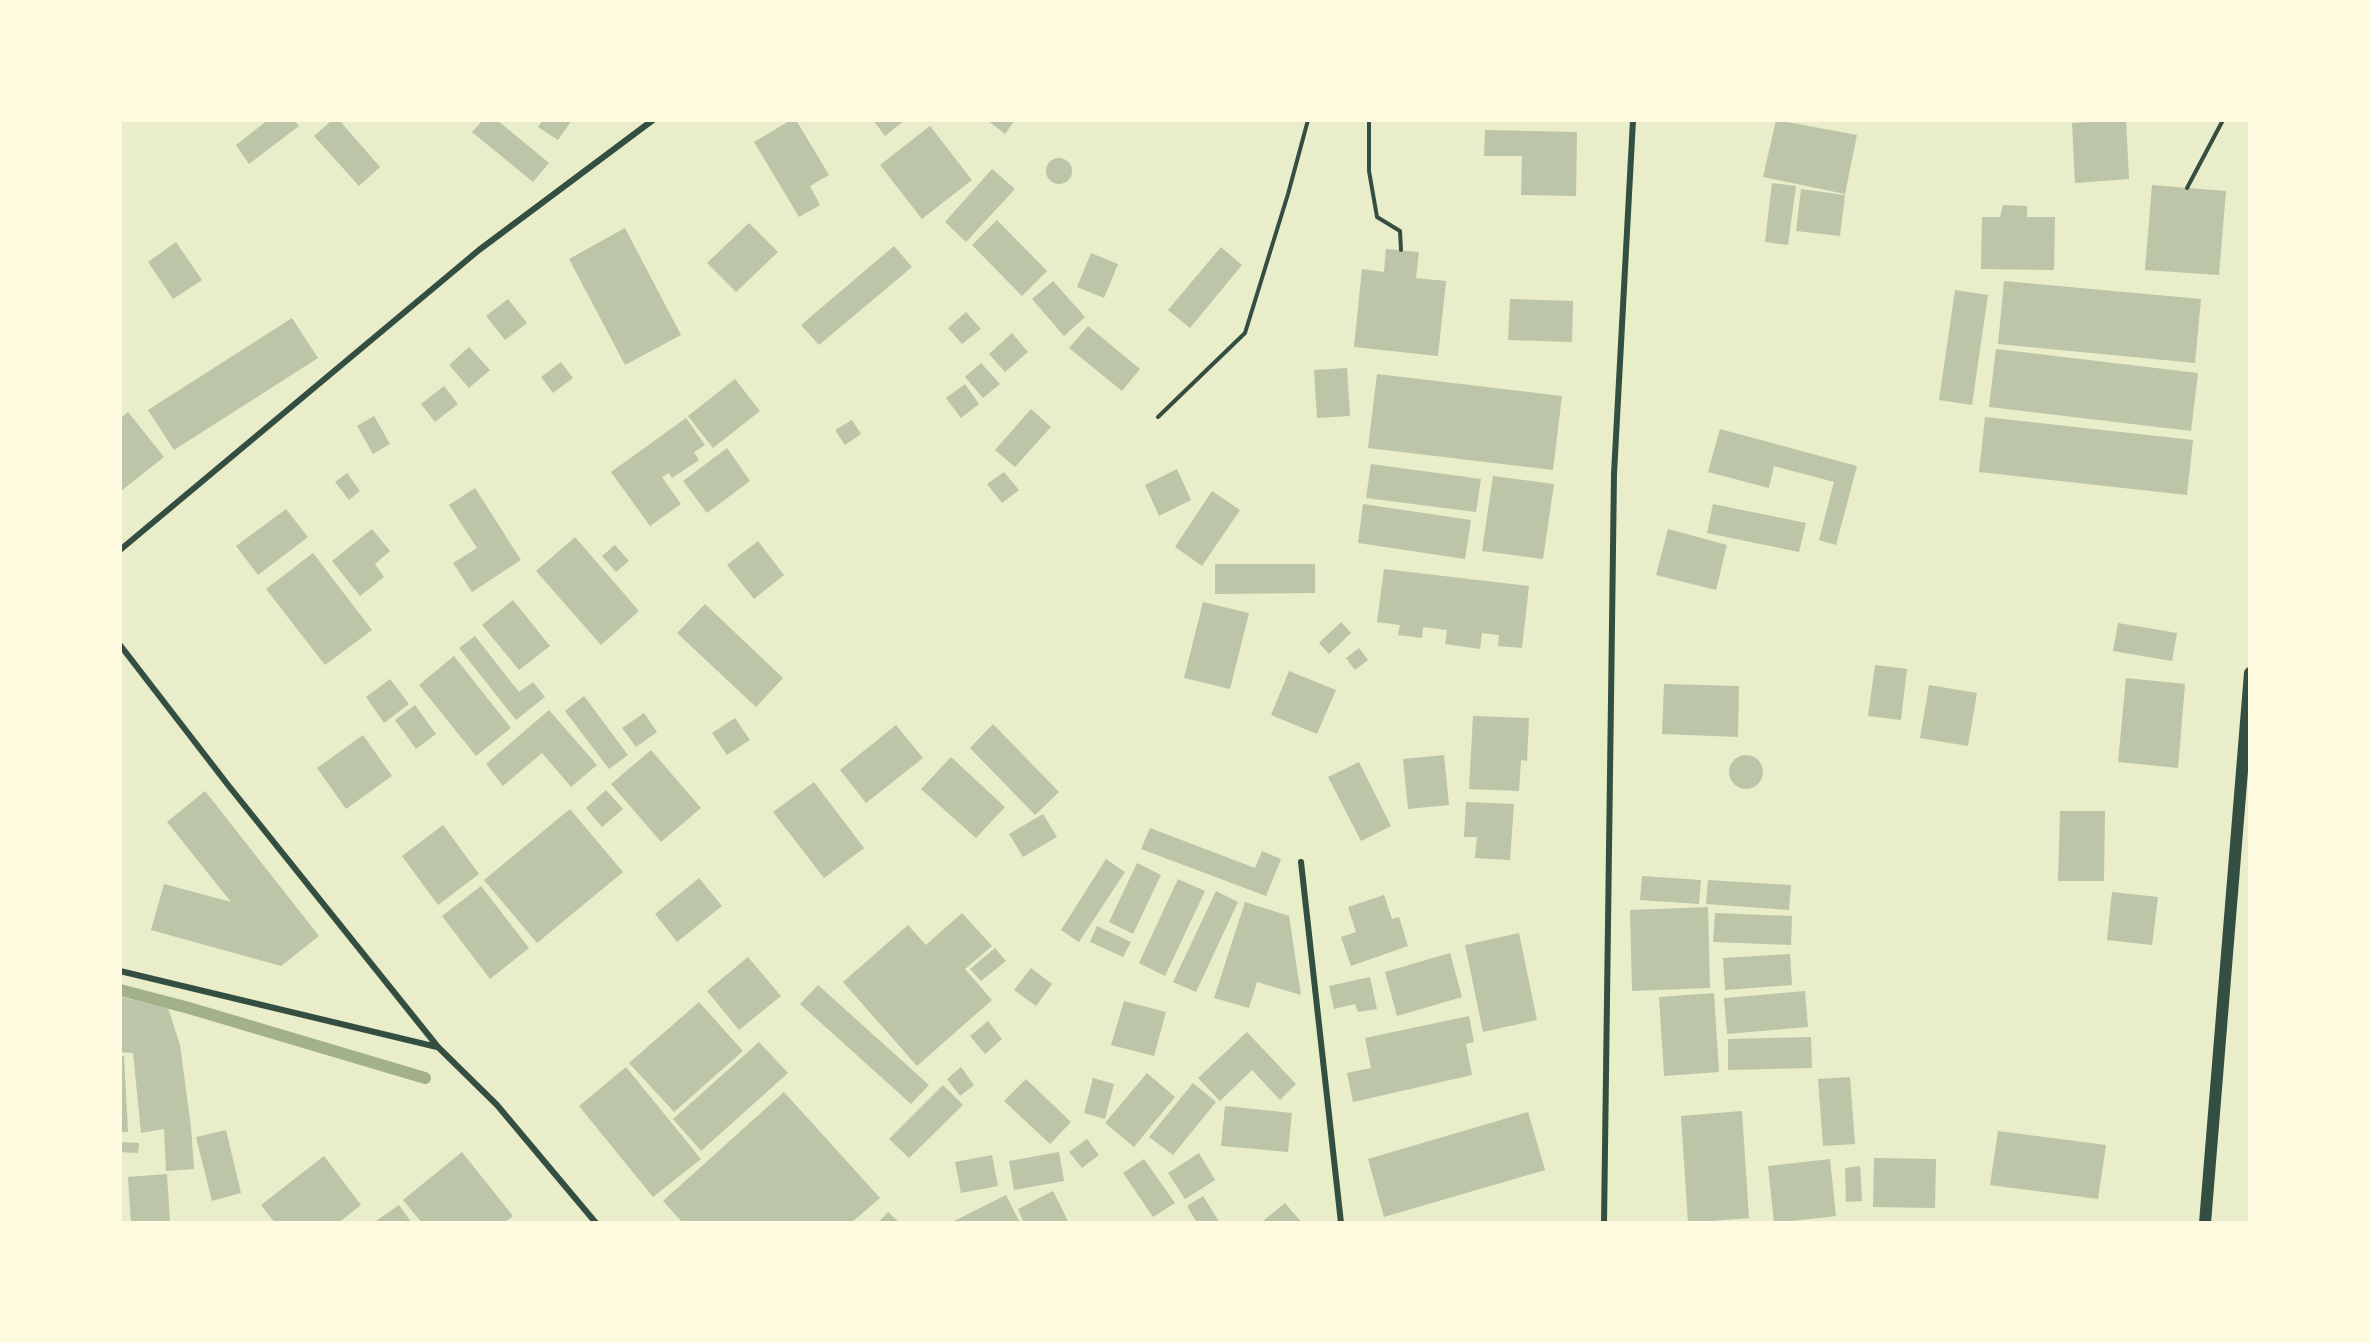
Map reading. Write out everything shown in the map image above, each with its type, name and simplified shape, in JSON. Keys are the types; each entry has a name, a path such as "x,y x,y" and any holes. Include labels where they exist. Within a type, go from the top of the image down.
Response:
{"main road":[{"path":"2205,1223 2248,731 2250,673"}],"street":[{"path":"120,550 479,250 653,120"},
{"path":"1604,1223 1614,474 1633,120"},
{"path":"120,645 235,794 438,1047 497,1105 596,1223"},
{"path":"1301,862 1341,1223"},
{"path":"120,971 438,1047"}],"path":[{"path":"1158,417 1245,333 1288,194 1308,120"},
{"path":"1369,120 1369,171 1377,217 1400,231 1401,250"},
{"path":"2187,188 2223,120"}],"building":[{"path":"268,120 294,120 299,126 249,164 236,145"},
{"path":"332,120 339,120 380,167 359,186 314,136"},
{"path":"483,120 497,120 549,163 533,182 472,132"},
{"path":"543,120 572,120 558,140 538,127"},
{"path":"791,120 796,120 829,175 810,186 820,205 799,217 754,142"},
{"path":"873,120 905,120 885,136"},
{"path":"987,120 1015,120 1005,134"},
{"path":"1776,120 1857,135 1845,194 1763,177"},
{"path":"2126,120 2129,179 2075,183 2072,123"},
{"path":"930,126 972,180 922,219 880,165"},
{"path":"1485,130 1577,132 1576,196 1521,195 1522,156 1484,156"},
{"path":"1059,158 1068,162 1072,171 1068,180 1059,184 1050,180 1046,171 1050,162"},
{"path":"992,169 1015,189 966,242 945,222"},
{"path":"1772,183 1796,186 1788,245 1765,242"},
{"path":"2152,185 2226,191 2219,275 2145,270"},
{"path":"1801,189 1845,195 1840,236 1796,231"},
{"path":"2003,205 2027,206 2027,217 2055,217 2054,270 1981,269 1982,217 2000,217"},
{"path":"997,220 1047,271 1022,296 972,245"},
{"path":"749,223 778,252 736,292 707,263"},
{"path":"625,228 681,335 625,365 569,259"},
{"path":"176,242 202,280 173,299 148,262"},
{"path":"894,246 912,267 819,345 801,325"},
{"path":"1221,247 1242,265 1190,328 1168,310"},
{"path":"1386,249 1419,252 1416,278 1446,281 1438,356 1354,347 1362,269 1384,272"},
{"path":"1091,253 1118,264 1104,298 1077,287"},
{"path":"1053,281 1085,317 1064,336 1032,299"},
{"path":"2004,281 2201,299 2195,363 1998,344"},
{"path":"1955,290 1988,295 1972,405 1939,400"},
{"path":"508,299 527,323 505,340 486,316"},
{"path":"1510,299 1573,301 1572,342 1508,340"},
{"path":"966,312 981,329 962,344 948,328"},
{"path":"292,318 318,358 174,450 148,410"},
{"path":"1088,326 1140,369 1122,391 1069,348"},
{"path":"1012,333 1028,352 1005,372 989,354"},
{"path":"469,347 490,370 469,388 449,365"},
{"path":"1996,349 2198,373 2191,431 1989,407"},
{"path":"561,362 573,378 553,393 541,377"},
{"path":"981,363 1000,384 983,398 965,377"},
{"path":"1347,368 1350,416 1317,418 1314,370"},
{"path":"1377,374 1562,396 1553,470 1368,448"},
{"path":"735,379 760,411 713,448 688,416"},
{"path":"965,384 979,404 961,418 946,398"},
{"path":"444,386 458,404 435,422 421,404"},
{"path":"1031,409 1051,427 1015,467 995,450"},
{"path":"128,412 164,457 121,491 120,419"},
{"path":"374,416 390,444 373,454 357,426"},
{"path":"1985,417 2193,440 2187,495 1979,472"},
{"path":"686,418 705,445 694,452 699,460 672,478 669,473 662,477 681,504 650,526 611,472"},
{"path":"852,420 861,434 845,445 835,430"},
{"path":"1720,429 1857,466 1836,545 1819,540 1834,482 1774,466 1769,488 1708,472"},
{"path":"727,448 750,481 707,513 683,481"},
{"path":"1371,464 1481,479 1476,512 1366,498"},
{"path":"1177,469 1191,500 1159,516 1145,485"},
{"path":"1004,472 1019,490 1002,503 987,484"},
{"path":"347,473 360,491 349,500 335,482"},
{"path":"1493,476 1554,484 1543,559 1482,551"},
{"path":"475,488 521,560 472,592 453,563 477,548 449,505"},
{"path":"1212,491 1240,510 1202,566 1175,547"},
{"path":"1363,504 1471,520 1465,559 1358,543"},
{"path":"1713,504 1806,523 1799,552 1707,533"},
{"path":"286,509 308,537 258,575 236,546"},
{"path":"372,529 390,551 375,564 384,577 360,596 332,561"},
{"path":"1668,529 1727,545 1716,590 1656,575"},
{"path":"575,537 639,611 601,645 536,571"},
{"path":"758,541 784,575 754,599 727,565"},
{"path":"615,545 629,561 616,572 602,556"},
{"path":"313,553 372,630 325,665 266,589"},
{"path":"1215,564 1315,564 1315,593 1215,594"},
{"path":"1384,569 1529,586 1522,648 1498,646 1499,635 1482,633 1480,649 1445,644 1447,630 1423,627 1422,638 1398,635 1400,625 1377,622"},
{"path":"513,600 550,646 519,670 482,625"},
{"path":"1203,602 1249,613 1230,689 1184,678"},
{"path":"705,604 783,678 756,707 677,633"},
{"path":"1341,622 1351,633 1329,654 1319,643"},
{"path":"2118,623 2177,633 2172,661 2113,651"},
{"path":"475,636 519,692 533,682 545,697 516,720 459,648"},
{"path":"1359,648 1368,660 1355,670 1346,658"},
{"path":"454,656 511,728 476,756 419,685"},
{"path":"1875,665 1907,669 1901,720 1868,716"},
{"path":"1289,671 1336,690 1317,734 1271,715"},
{"path":"2126,678 2185,684 2178,768 2118,762"},
{"path":"390,679 409,704 384,723 366,697"},
{"path":"1664,684 1739,686 1738,737 1662,734"},
{"path":"1929,685 1977,693 1968,746 1920,738"},
{"path":"584,696 628,755 609,769 565,711"},
{"path":"415,705 436,734 416,749 395,720"},
{"path":"549,710 597,765 571,787 542,753 503,786 486,764"},
{"path":"644,713 657,732 636,747 622,728"},
{"path":"1473,716 1529,718 1527,761 1521,760 1519,791 1469,789"},
{"path":"735,718 750,740 727,755 712,733"},
{"path":"993,724 1059,792 1035,815 970,748"},
{"path":"896,725 923,758 866,803 840,770"},
{"path":"363,735 392,776 346,809 317,768"},
{"path":"651,750 701,808 661,842 611,784"},
{"path":"1444,755 1449,805 1408,809 1403,759"},
{"path":"1746,755 1758,760 1763,772 1758,784 1746,789 1734,784 1729,772 1734,760"},
{"path":"951,757 1005,807 976,838 921,789"},
{"path":"1359,762 1391,826 1361,841 1328,777"},
{"path":"814,782 864,848 824,878 773,812"},
{"path":"606,790 623,809 602,827 586,808"},
{"path":"205,791 319,936 281,966 151,930 164,884 231,902 167,822"},
{"path":"1466,802 1514,804 1510,860 1475,858 1477,837 1464,837"},
{"path":"570,809 623,872 537,943 484,880"},
{"path":"2060,811 2105,811 2104,881 2058,881"},
{"path":"1043,814 1057,837 1023,857 1009,834"},
{"path":"443,825 479,874 438,905 402,856"},
{"path":"1150,828 1255,868 1262,851 1281,859 1266,896 1141,849"},
{"path":"1106,859 1125,872 1079,942 1061,930"},
{"path":"1137,863 1161,875 1133,934 1109,922"},
{"path":"1642,876 1701,880 1699,904 1640,900"},
{"path":"699,878 722,906 677,942 655,914"},
{"path":"1178,879 1205,891 1165,976 1139,963"},
{"path":"1708,880 1791,885 1789,910 1706,904"},
{"path":"481,886 529,948 490,979 442,916"},
{"path":"1216,891 1238,902 1196,992 1173,982"},
{"path":"2112,892 2158,897 2152,945 2107,940"},
{"path":"1384,895 1392,919 1399,917 1408,946 1351,966 1341,937 1356,932 1348,907"},
{"path":"1245,902 1289,916 1301,995 1257,982 1249,1008 1214,998"},
{"path":"1708,907 1710,988 1632,991 1630,910"},
{"path":"962,913 992,946 965,969 992,1000 917,1066 843,982 908,925 926,945"},
{"path":"1715,913 1792,916 1791,945 1713,942"},
{"path":"1097,926 1131,942 1123,957 1090,942"},
{"path":"1519,933 1537,1020 1483,1032 1465,945"},
{"path":"995,948 1006,961 981,981 970,969"},
{"path":"1450,953 1462,997 1397,1016 1385,972"},
{"path":"1790,954 1792,985 1725,990 1723,958"},
{"path":"748,957 781,996 739,1030 707,991"},
{"path":"1031,968 1052,984 1036,1006 1014,990"},
{"path":"1370,977 1377,1009 1358,1012 1355,1004 1334,1009 1329,986"},
{"path":"818,985 929,1085 911,1104 800,1004"},
{"path":"1805,991 1808,1027 1727,1034 1724,998"},
{"path":"1714,993 1719,1072 1664,1076 1659,997"},
{"path":"120,997 168,1008 180,1045 194,1169 166,1171 164,1129 141,1133 133,1053 120,1052"},
{"path":"1124,1001 1166,1012 1154,1056 1111,1045"},
{"path":"699,1002 743,1051 674,1112 629,1063"},
{"path":"1469,1016 1474,1042 1466,1044 1472,1075 1353,1102 1347,1073 1371,1068 1365,1038"},
{"path":"988,1021 1002,1039 985,1054 970,1036"},
{"path":"1247,1032 1296,1084 1280,1100 1252,1070 1220,1101 1198,1078"},
{"path":"1811,1037 1812,1068 1728,1070 1728,1039"},
{"path":"759,1042 788,1073 701,1151 673,1119"},
{"path":"120,1056 124,1056 128,1132 120,1132"},
{"path":"626,1067 701,1159 653,1197 579,1106"},
{"path":"961,1067 974,1085 960,1096 947,1079"},
{"path":"1147,1073 1175,1097 1134,1147 1105,1123"},
{"path":"1850,1077 1855,1144 1823,1146 1818,1079"},
{"path":"1093,1078 1114,1084 1105,1119 1084,1113"},
{"path":"1026,1079 1071,1122 1050,1144 1004,1101"},
{"path":"1193,1083 1216,1102 1173,1155 1149,1137"},
{"path":"943,1085 963,1105 909,1158 889,1139"},
{"path":"784,1092 880,1198 851,1223 683,1223 663,1201"},
{"path":"1225,1106 1292,1113 1288,1152 1221,1146"},
{"path":"1742,1111 1749,1218 1688,1223 1681,1116"},
{"path":"1528,1112 1545,1170 1384,1217 1368,1159"},
{"path":"226,1130 241,1193 212,1201 196,1137"},
{"path":"1998,1131 2106,1145 2098,1199 1990,1185"},
{"path":"1087,1139 1099,1155 1082,1168 1069,1152"},
{"path":"120,1142 139,1143 138,1153 120,1152"},
{"path":"462,1152 513,1216 504,1223 422,1223 403,1200"},
{"path":"1059,1152 1064,1181 1014,1190 1009,1161"},
{"path":"1199,1153 1215,1180 1185,1199 1168,1173"},
{"path":"992,1155 998,1186 961,1193 955,1162"},
{"path":"324,1156 361,1205 338,1223 275,1223 261,1205"},
{"path":"1874,1158 1936,1159 1935,1208 1873,1207"},
{"path":"1144,1159 1175,1203 1153,1217 1123,1173"},
{"path":"1830,1159 1836,1216 1774,1223 1768,1166"},
{"path":"1860,1166 1862,1201 1846,1202 1845,1168"},
{"path":"167,1174 170,1223 131,1223 128,1177"},
{"path":"1053,1191 1069,1223 1024,1223 1018,1209"},
{"path":"1006,1195 1020,1223 950,1223"},
{"path":"1203,1196 1220,1223 1197,1223 1187,1206"},
{"path":"1285,1203 1302,1223 1265,1223 1263,1221"},
{"path":"399,1205 412,1223 373,1223"},
{"path":"888,1212 900,1223 878,1223"}],"waterway":[{"path":"120,990 189,1008 425,1078"}]}
